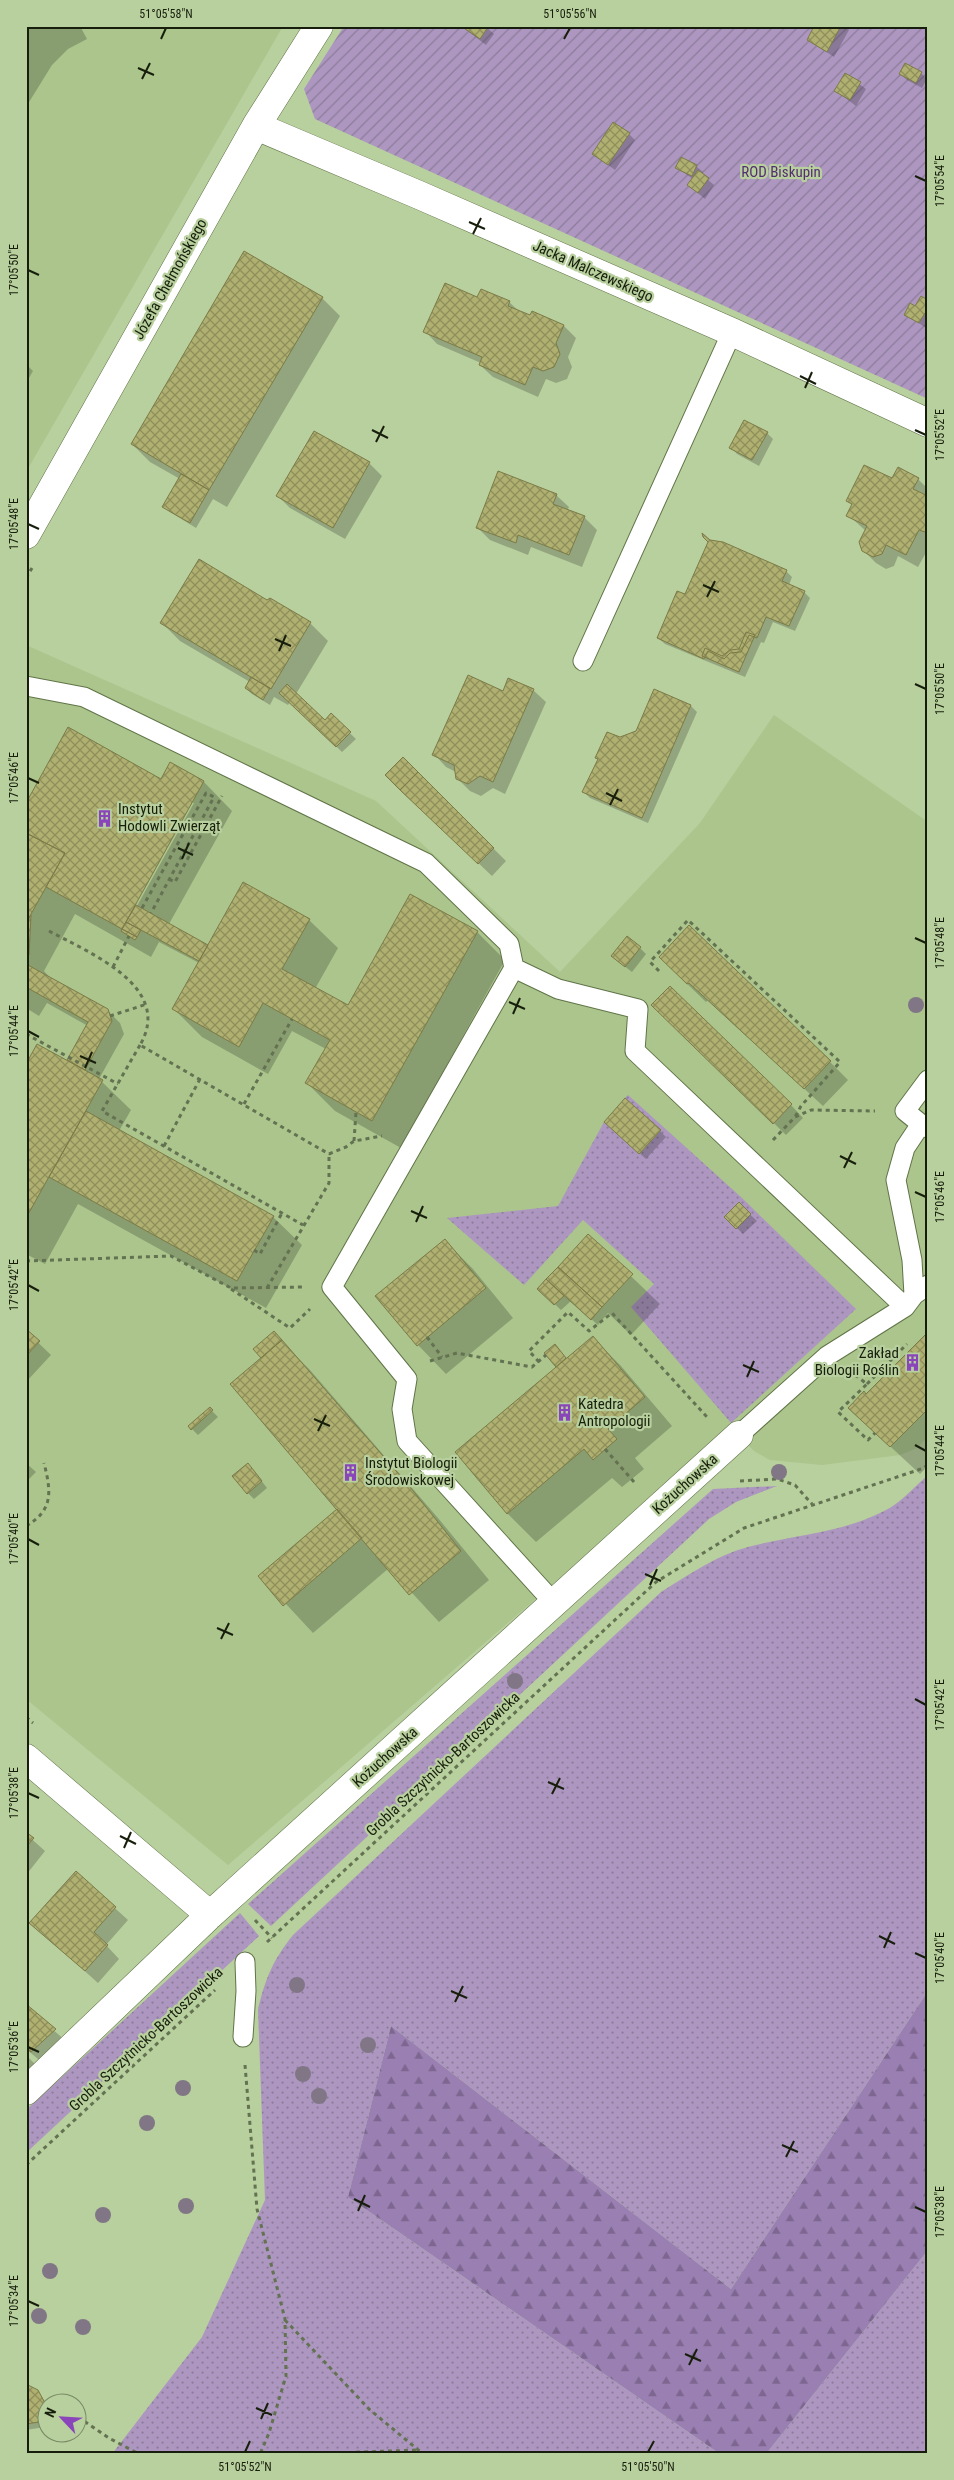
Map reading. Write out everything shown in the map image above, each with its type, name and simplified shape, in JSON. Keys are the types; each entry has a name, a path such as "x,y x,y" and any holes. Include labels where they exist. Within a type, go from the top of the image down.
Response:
{"street":[{"name":"Józefa Chełmońskiego","path":"26,536 256,126 319,26"},
{"name":"Jacka Malczewskiego","path":"256,126 732,332 928,423"},
{"name":"Kożuchowska","path":"26,2091 210,1915 735,1439"},
{"path":"26,1758 210,1915"}],"lane":[{"path":"583,661 732,332"},
{"path":"26,686 84,697 426,862 509,944 514,968 332,1287 407,1379 402,1408 407,1441 554,1603"},
{"path":"514,968 558,989 638,1009 635,1051 751,1162 916,1296"},
{"path":"916,1296 912,1260 896,1180 905,1148 924,1126 905,1111 928,1080"},
{"path":"735,1439 827,1356 916,1296"},
{"path":"243,2037 246,1991 245,1962"}],"path":[{"path":"26,578 36,562"},
{"path":"170,879 174,882 237,770"},
{"path":"142,908 206,793 214,797 151,913"},
{"path":"659,971 650,962 688,920 840,1062 801,1106 795,1117 751,1162"},
{"path":"49,931 113,967 145,998 147,1004 149,1019 147,1034 102,1111 303,1225"},
{"path":"113,967 129,936"},
{"path":"110,1016 147,1004"},
{"path":"244,1104 292,1019"},
{"path":"26,1034 118,1084"},
{"path":"140,1045 328,1154 329,1183 267,1288"},
{"path":"164,1146 200,1079"},
{"path":"795,1117 811,1110 905,1111"},
{"path":"354,1141 356,1112"},
{"path":"254,1250 260,1254 282,1213"},
{"path":"26,1262 171,1256 230,1288 290,1328 332,1287"},
{"path":"230,1288 332,1287"},
{"path":"539,1362 529,1351 568,1312 589,1331 612,1313 735,1439"},
{"path":"427,1337 442,1357"},
{"path":"867,1384 908,1342"},
{"path":"402,1373 457,1353 532,1368 546,1355"},
{"path":"858,1393 838,1412 868,1440 875,1432"},
{"path":"605,1449 615,1460"},
{"path":"26,1526 36,1520 45,1510 49,1499 48,1480 44,1463"},
{"name":"Grobla Szczytnicko-Bartoszowicka","path":"26,2165 656,1582 744,1528 924,1468 928,1464"},
{"path":"738,1481 778,1479 795,1485 812,1504"},
{"path":"243,2037 257,2209 285,2319 286,2376 270,2433 260,2454"},
{"path":"285,2319 369,2409 423,2454"},
{"path":"88,2424 109,2438 139,2454"},
{"path":"308,2454 417,2450"}],"shaded area":[{"path":"26,26 283,26 26,472"},
{"path":"26,645 376,801 560,972 700,823 774,715 928,822 928,1437 917,1448 900,1455 822,1465 770,1460 754,1451 729,1426 561,1577 228,1865 26,1699"}],"green space":[{"name":"ROD Biskupin","path":"344,26 928,26 928,399 315,119 304,89"},
{"path":"628,1095 741,1197 856,1309 731,1423 631,1307 654,1284 583,1220 524,1285 447,1218 558,1206 604,1122 640,1154 661,1130 625,1098"},
{"path":"928,1475 928,1991 731,2289 391,2026 348,2197 720,2454 112,2454 202,2337 265,2200 258,2010 271,1970 293,1935 661,1592 703,1566 736,1551 834,1529 884,1511 896,1504"},
{"path":"777,1486 736,1502 709,1519 271,1926 248,1904 713,1489"},
{"path":"240,1913 259,1936 26,2153 26,2110"},
{"path":"928,1991 928,2250 766,2454 720,2454 348,2197 391,2026 731,2289"},
{"path":"928,2250 928,2454 766,2454"}],"building":[{"path":"461,26 487,26 488,27 480,39"},
{"path":"814,26 841,26 827,52 807,40"},
{"path":"905,63 922,72 916,83 899,74"},
{"path":"845,73 861,82 850,100 834,91"},
{"path":"613,122 630,133 608,165 592,154"},
{"path":"681,157 697,165 692,176 675,168"},
{"path":"698,170 709,178 698,193 687,185"},
{"path":"244,251 323,297 209,490 131,444"},
{"path":"445,283 477,297 481,289 510,301 508,306 530,315 532,311 564,325 556,343 560,354 554,367 543,371 533,367 525,385 479,365 482,357 423,332"},
{"path":"921,296 928,300 928,314 925,313 919,323 904,315 910,303 915,306"},
{"path":"744,420 768,432 752,460 729,448"},
{"path":"314,431 370,462 333,528 276,496"},
{"path":"864,465 892,478 898,467 919,478 913,489 928,496 928,533 919,530 906,555 886,545 882,554 873,557 862,551 859,542 867,526 846,516 852,504 846,501"},
{"path":"498,471 557,494 553,504 585,516 569,555 518,535 516,543 476,528"},
{"path":"181,474 209,490 190,523 162,507"},
{"path":"702,533 710,540 723,542 787,570 782,581 805,591 789,626 766,617 757,638 749,635 741,652 730,653 724,659 708,651 704,659 657,638 677,591 685,594 708,542"},
{"path":"199,559 267,600 270,598 311,622 271,689 160,623"},
{"path":"746,632 755,635 739,672 702,656 705,648 722,656 730,650 739,649"},
{"path":"468,675 503,691 508,678 534,689 493,782 480,776 468,784 456,779 454,765 432,755"},
{"path":"251,677 270,688 263,700 245,688"},
{"path":"287,684 325,720 331,713 351,732 336,747 279,693"},
{"path":"654,689 691,705 642,818 582,792 598,759 595,758 607,732 620,737 636,731"},
{"name":"Instytut Hodowli Zwierząt","path":"68,727 161,779 170,762 204,781 122,929 46,887 65,853 26,833 26,803"},
{"path":"403,757 418,772 400,790 385,775"},
{"path":"418,772 494,848 478,864 400,790"},
{"path":"26,833 65,853 26,923"},
{"path":"243,882 310,919 282,969 348,1005 410,894 478,931 372,1121 305,1083 330,1040 263,1003 239,1047 172,1009"},
{"path":"136,905 208,945 199,961 126,922"},
{"path":"31,915 29,955 26,953 26,923"},
{"path":"126,922 141,930 137,937 122,929"},
{"path":"689,925 831,1061 804,1089 659,957"},
{"path":"122,929 137,937 135,940 121,931"},
{"path":"627,936 641,947 625,967 611,956"},
{"path":"26,964 108,1009 112,1021 85,1070 67,1060 88,1022 26,987"},
{"path":"670,986 792,1104 773,1124 651,1005"},
{"path":"37,1044 103,1080 26,1218 26,1064"},
{"path":"625,1098 661,1130 639,1154 604,1122"},
{"path":"86,1111 274,1216 237,1281 49,1177"},
{"path":"739,1202 751,1214 736,1229 724,1217"},
{"path":"588,1234 633,1274 602,1307 558,1267"},
{"path":"445,1239 486,1288 417,1346 375,1296"},
{"path":"558,1267 602,1307 591,1320 546,1279"},
{"path":"546,1279 564,1296 554,1305 537,1289"},
{"path":"26,1329 40,1341 26,1356"},
{"path":"274,1331 282,1340 261,1358 253,1349"},
{"name":"Zakład Biologii Roślin","path":"928,1332 928,1409 890,1447 848,1408 864,1391 866,1394"},
{"name":"Katedra Antropologii","path":"593,1336 645,1397 608,1429 617,1439 593,1460 584,1449 507,1514 455,1452"},
{"name":"Instytut Biologii Środowiskowej","path":"282,1340 410,1487 461,1551 409,1595 230,1384"},
{"path":"555,1344 566,1358 556,1367 544,1353"},
{"path":"210,1407 213,1410 191,1430 188,1426"},
{"path":"248,1463 262,1481 247,1494 232,1476"},
{"path":"337,1509 362,1538 283,1606 258,1576"},
{"path":"26,1832 34,1838 26,1847"},
{"path":"76,1871 116,1907 94,1932 108,1945 85,1971 29,1923"},
{"path":"26,2004 56,2029 31,2052 26,2048"},
{"path":"26,2384 39,2392 38,2422 26,2424"}],"place":[{"name":"Instytut Hodowli Zwierząt","path":"104,818"},
{"name":"Zakład Biologii Roślin","path":"913,1362"},
{"name":"Katedra Antropologii","path":"564,1413"},
{"name":"Instytut Biologii Środowiskowej","path":"351,1472"}]}
